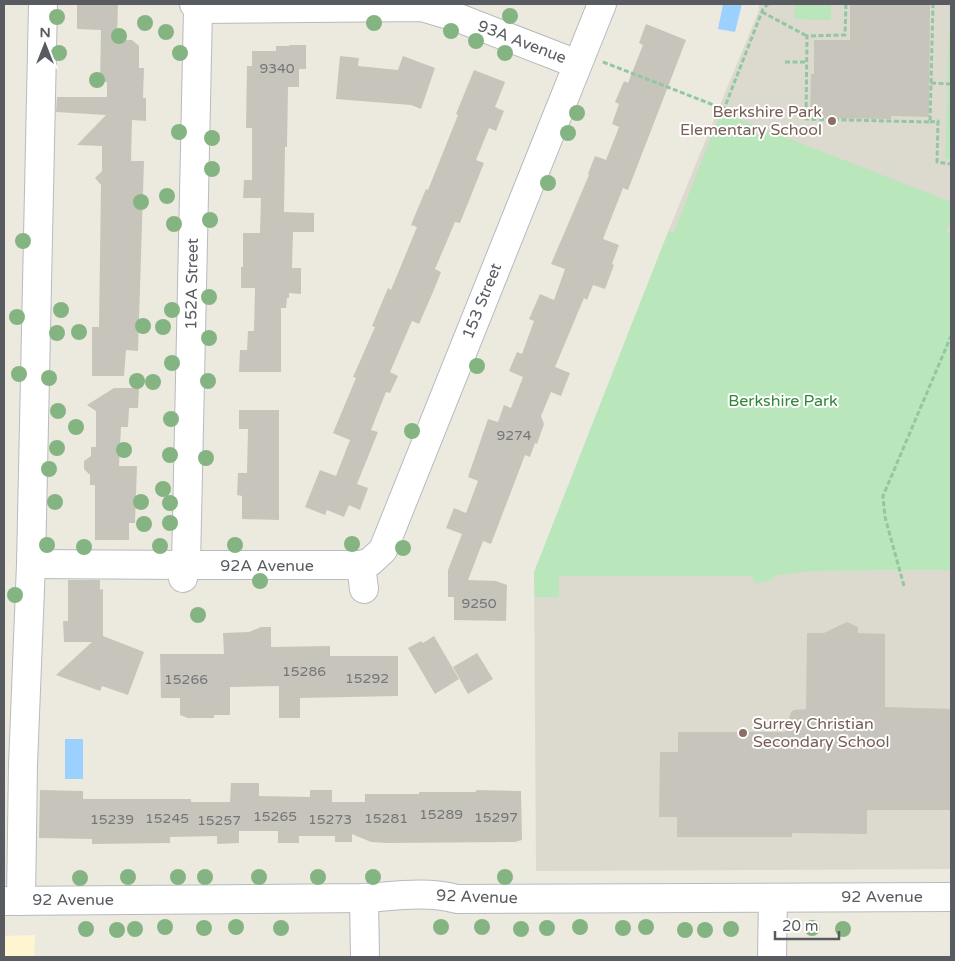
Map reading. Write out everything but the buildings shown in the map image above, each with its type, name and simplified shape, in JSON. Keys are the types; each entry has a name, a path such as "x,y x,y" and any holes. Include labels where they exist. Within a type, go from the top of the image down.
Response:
{"street":[{"path":"13,901 23,765 31,564 43,4"},
{"name":"153 Street","path":"362,577 370,562 383,550 589,63 602,4"},
{"name":"93A Avenue","path":"196,7 422,7 456,16 589,63"},
{"name":"152A Street","path":"185,572 196,7"},
{"name":"92A Avenue","path":"31,564 185,572 362,577"},
{"name":"92 Avenue","path":"13,901 364,898 400,895 441,895 457,899 951,897"},
{"path":"364,898 365,957"},
{"path":"772,957 774,898"}],"path":[{"path":"589,63 724,110 762,12 768,4"},
{"path":"762,12 807,36 845,35 846,4"},
{"path":"930,122 933,4"},
{"path":"807,36 806,119 938,121 937,162 951,164"},
{"path":"785,62 807,62"},
{"path":"931,83 951,84"},
{"path":"904,586 885,517 883,496 951,336"}],"shaded area":[{"name":"Berkshire Park Elementary School","path":"759,4 951,4 951,233 668,232 759,10"},
{"name":"Surrey Christian Secondary School","path":"951,570 951,869 536,871 534,572"},
{"path":"35,935 34,957 4,957 4,936"}],"green space":[{"path":"795,4 831,4 831,20 794,19"},
{"path":"950,8 951,81 947,81"},
{"path":"948,86 951,86 951,159 945,159"},
{"name":"Berkshire Park","path":"721,112 951,202 951,219 946,232 951,233 951,570 812,571 778,575 770,580 755,584 752,576 559,576 559,597 535,597 534,572 668,232 674,232"}],"water":[{"path":"723,4 742,4 735,32 718,29"},
{"path":"65,739 83,739 83,779 65,779"}],"place":[{"name":"Berkshire Park Elementary School","path":"832,121"},
{"name":"Surrey Christian Secondary School","path":"743,733"}]}
